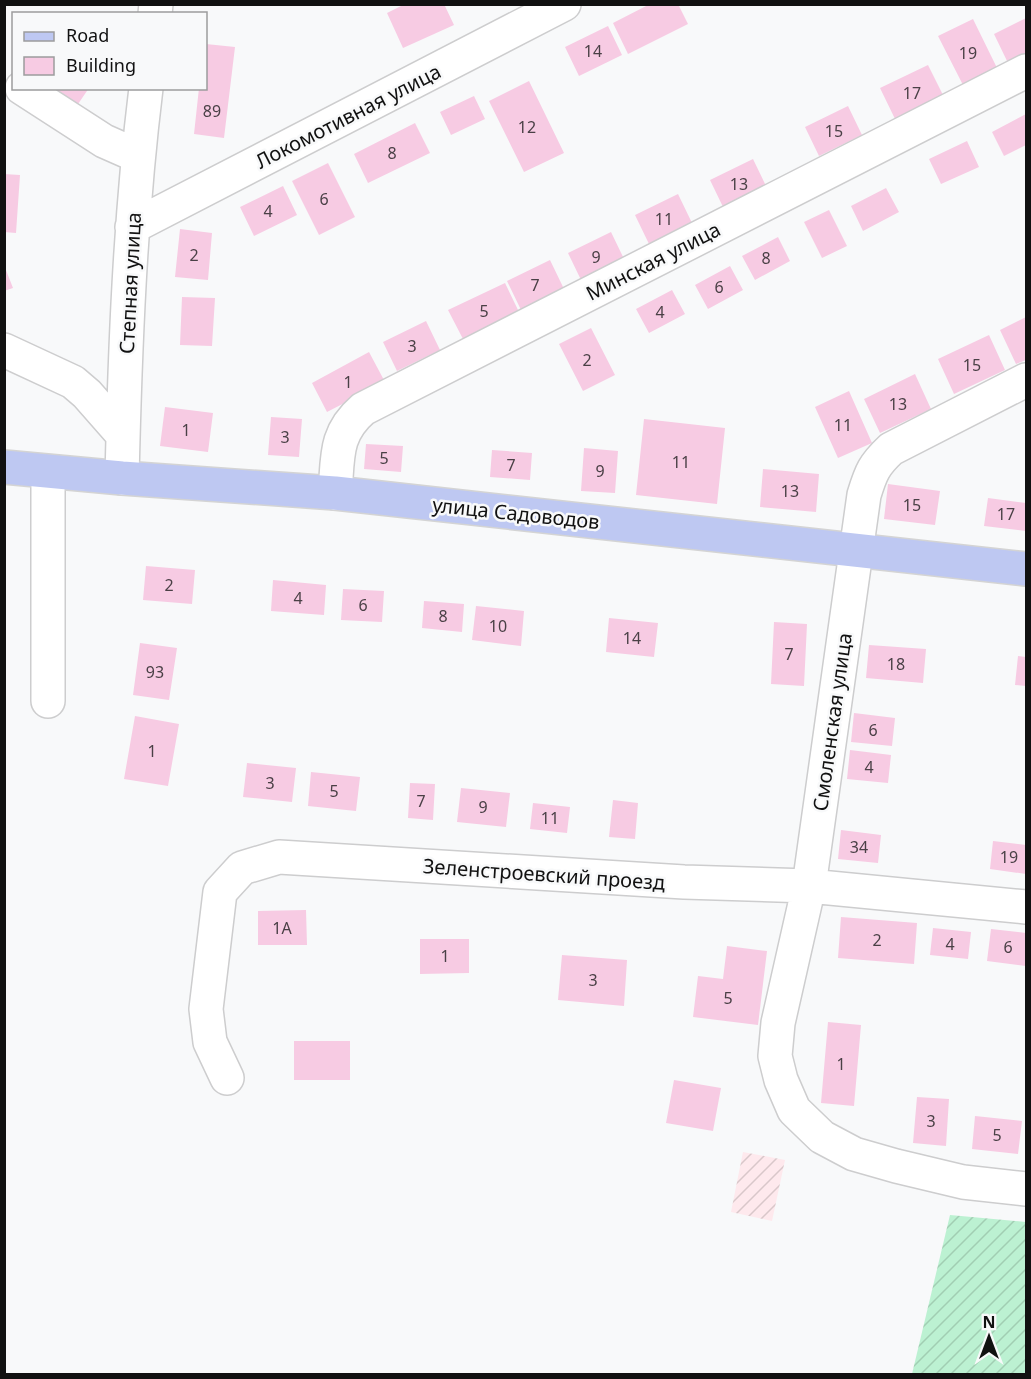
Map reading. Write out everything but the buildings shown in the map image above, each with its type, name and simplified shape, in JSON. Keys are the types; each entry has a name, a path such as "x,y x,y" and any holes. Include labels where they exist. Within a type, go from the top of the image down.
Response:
{"main road":[{"name":"улица Садоводов","path":"4,467 334,493 1026,569"}],"street":[{"name":"Локомотивная улица","path":"132,227 564,4"},
{"name":"Минская улица","path":"334,493 342,435 349,421 363,409 1026,71"},
{"path":"25,90 104,141 138,156"},
{"name":"Степная улица","path":"122,478 132,227 146,90"},
{"path":"4,350 73,382 87,394 123,435"},
{"name":"Смоленская улица","path":"1026,380 891,449 877,462 864,495 809,886 778,1023 775,1056 794,1110 822,1137 854,1154 963,1182 1026,1189"},
{"path":"48,472 48,701"},
{"name":"Зеленстроевский проезд","path":"227,1078 210,1042 206,1009 220,892 242,868 279,857 684,882 809,886 1026,907"}],"shaded area":[{"path":"743,1152 785,1160 772,1221 731,1212"}],"green space":[{"path":"950,1215 1026,1222 1026,1374 912,1374"}]}
